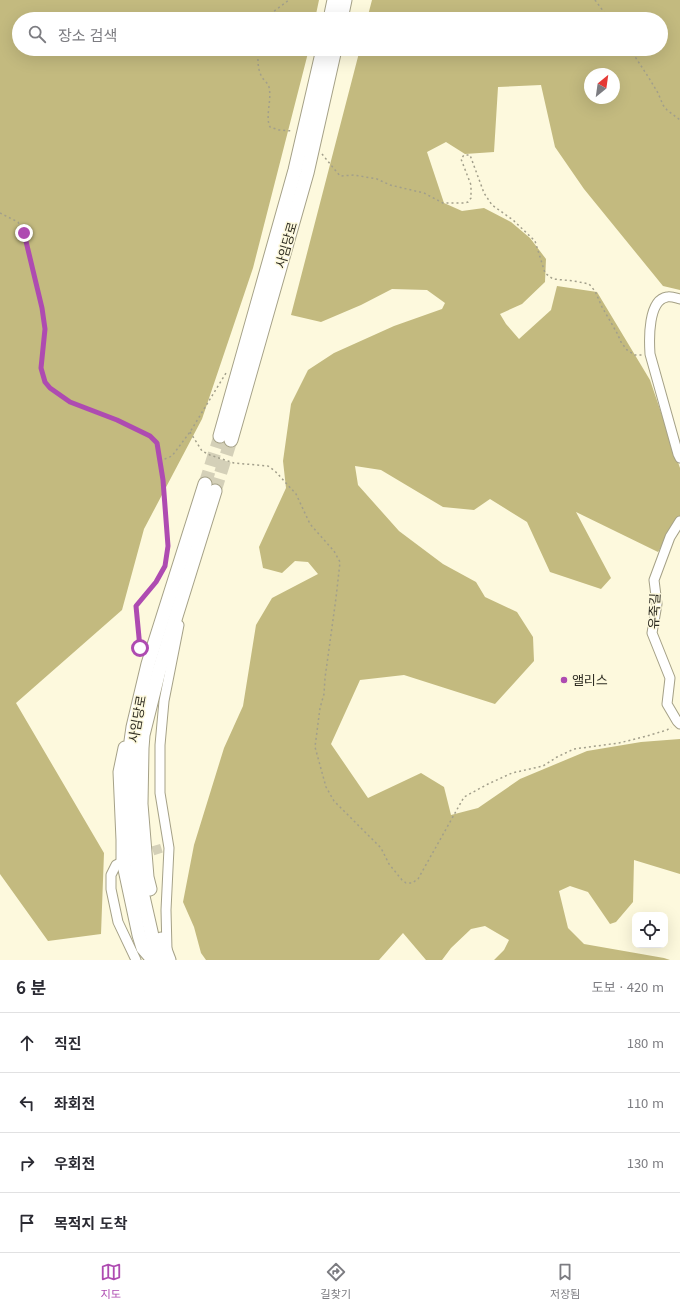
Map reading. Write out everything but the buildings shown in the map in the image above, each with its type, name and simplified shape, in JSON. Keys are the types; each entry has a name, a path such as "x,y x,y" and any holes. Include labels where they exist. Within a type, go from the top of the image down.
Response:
{"highway":[{"path":"331,12 334,0"},
{"path":"342,12 345,0"},
{"name":"사임당로","path":"321,56 295,170 226,438 307,173 333,56"},
{"name":"사임당로","path":"210,488 188,579 159,671 143,735 141,804 147,877 164,958 152,936 137,870 130,797 131,741 148,664 210,488"},
{"path":"133,727 127,740 120,772 123,840 139,934 143,948 149,955 164,958"}],"street":[{"path":"680,299 668,296 661,299 654,311 650,323 649,337 650,354 680,458"},
{"name":"유죽길","path":"679,723 667,704 670,678 652,633 657,604 654,580 670,537 680,521"},
{"path":"164,958 166,910 165,848 160,793 160,745 164,701 176,637 194,581 188,579"},
{"path":"126,859 116,865 111,875 111,889 118,922 136,960"}],"path":[{"path":"273,12 289,0"},
{"path":"595,0 604,12"},
{"path":"258,56 261,75 269,87 270,103 268,123 270,128 294,132"},
{"path":"635,56 652,83 663,105 680,120"},
{"path":"318,149 340,176 354,175 377,179 405,190 424,193 443,203 464,203 468,202 471,198 471,185 461,159 464,155 470,155 484,194 492,204 513,220 535,241 546,273 553,279 589,284 595,291 602,308 621,342 635,355 650,354"},
{"path":"0,213 18,222 24,233 42,308 45,329 41,368 45,382 50,388 70,402 117,420 150,436 157,443 163,480 168,546 165,566 156,582 136,606 140,648 138,662"},
{"path":"160,461 172,456 190,432 226,373"},
{"path":"190,432 202,451 210,455 234,463 268,466 275,470 296,494 310,524 334,551 340,562 324,694 320,708 315,747 326,787 334,800 381,848 389,864 406,883 412,883 418,879 464,797 512,773 543,766 574,749 619,743 667,730 679,723"}],"shaded area":[{"path":"0,0 319,0 316,12 12,12 12,56 307,56 253,268 202,419 144,529 122,610 16,703 104,853 101,934 48,941 0,874"},
{"path":"372,0 680,0 680,290 663,286 584,189 555,147 541,85 498,87 494,152 465,154 446,142 427,152 444,203 462,211 484,208 511,222 530,238 546,259 545,282 522,304 500,314 506,324 519,339 551,310 557,286 597,292 650,380 680,468 680,519 658,552 576,512 611,578 601,589 550,572 527,522 490,499 474,510 443,507 381,470 355,466 358,485 399,531 443,564 476,582 485,597 517,612 533,637 534,661 495,704 404,675 360,680 331,744 368,798 421,773 444,787 451,815 478,808 520,779 587,751 641,742 680,739 680,874 634,860 633,902 616,922 610,924 588,892 570,886 559,891 568,928 584,944 670,960 494,960 504,950 509,940 485,926 471,929 451,948 442,960 426,960 403,933 379,960 206,960 201,953 194,927 183,902 194,845 224,748 243,706 256,625 272,598 318,574 308,562 295,561 282,573 263,568 259,547 286,488 283,461 291,404 308,370 334,353 394,326 442,309 445,303 427,290 392,289 361,305 321,322 291,315 358,56 668,56 668,12 369,12"}],"tunnel":[{"path":"205,484 220,436"},
{"path":"215,491 231,440"},
{"path":"140,855 162,848"}],"place":[{"name":"앨리스","path":"564,680"}],"route":[{"path":"24,233 42,308 45,329 41,368 45,382 50,388 70,402 117,420 150,436 157,443 163,480 168,546 165,566 156,582 136,606 140,648"}]}
